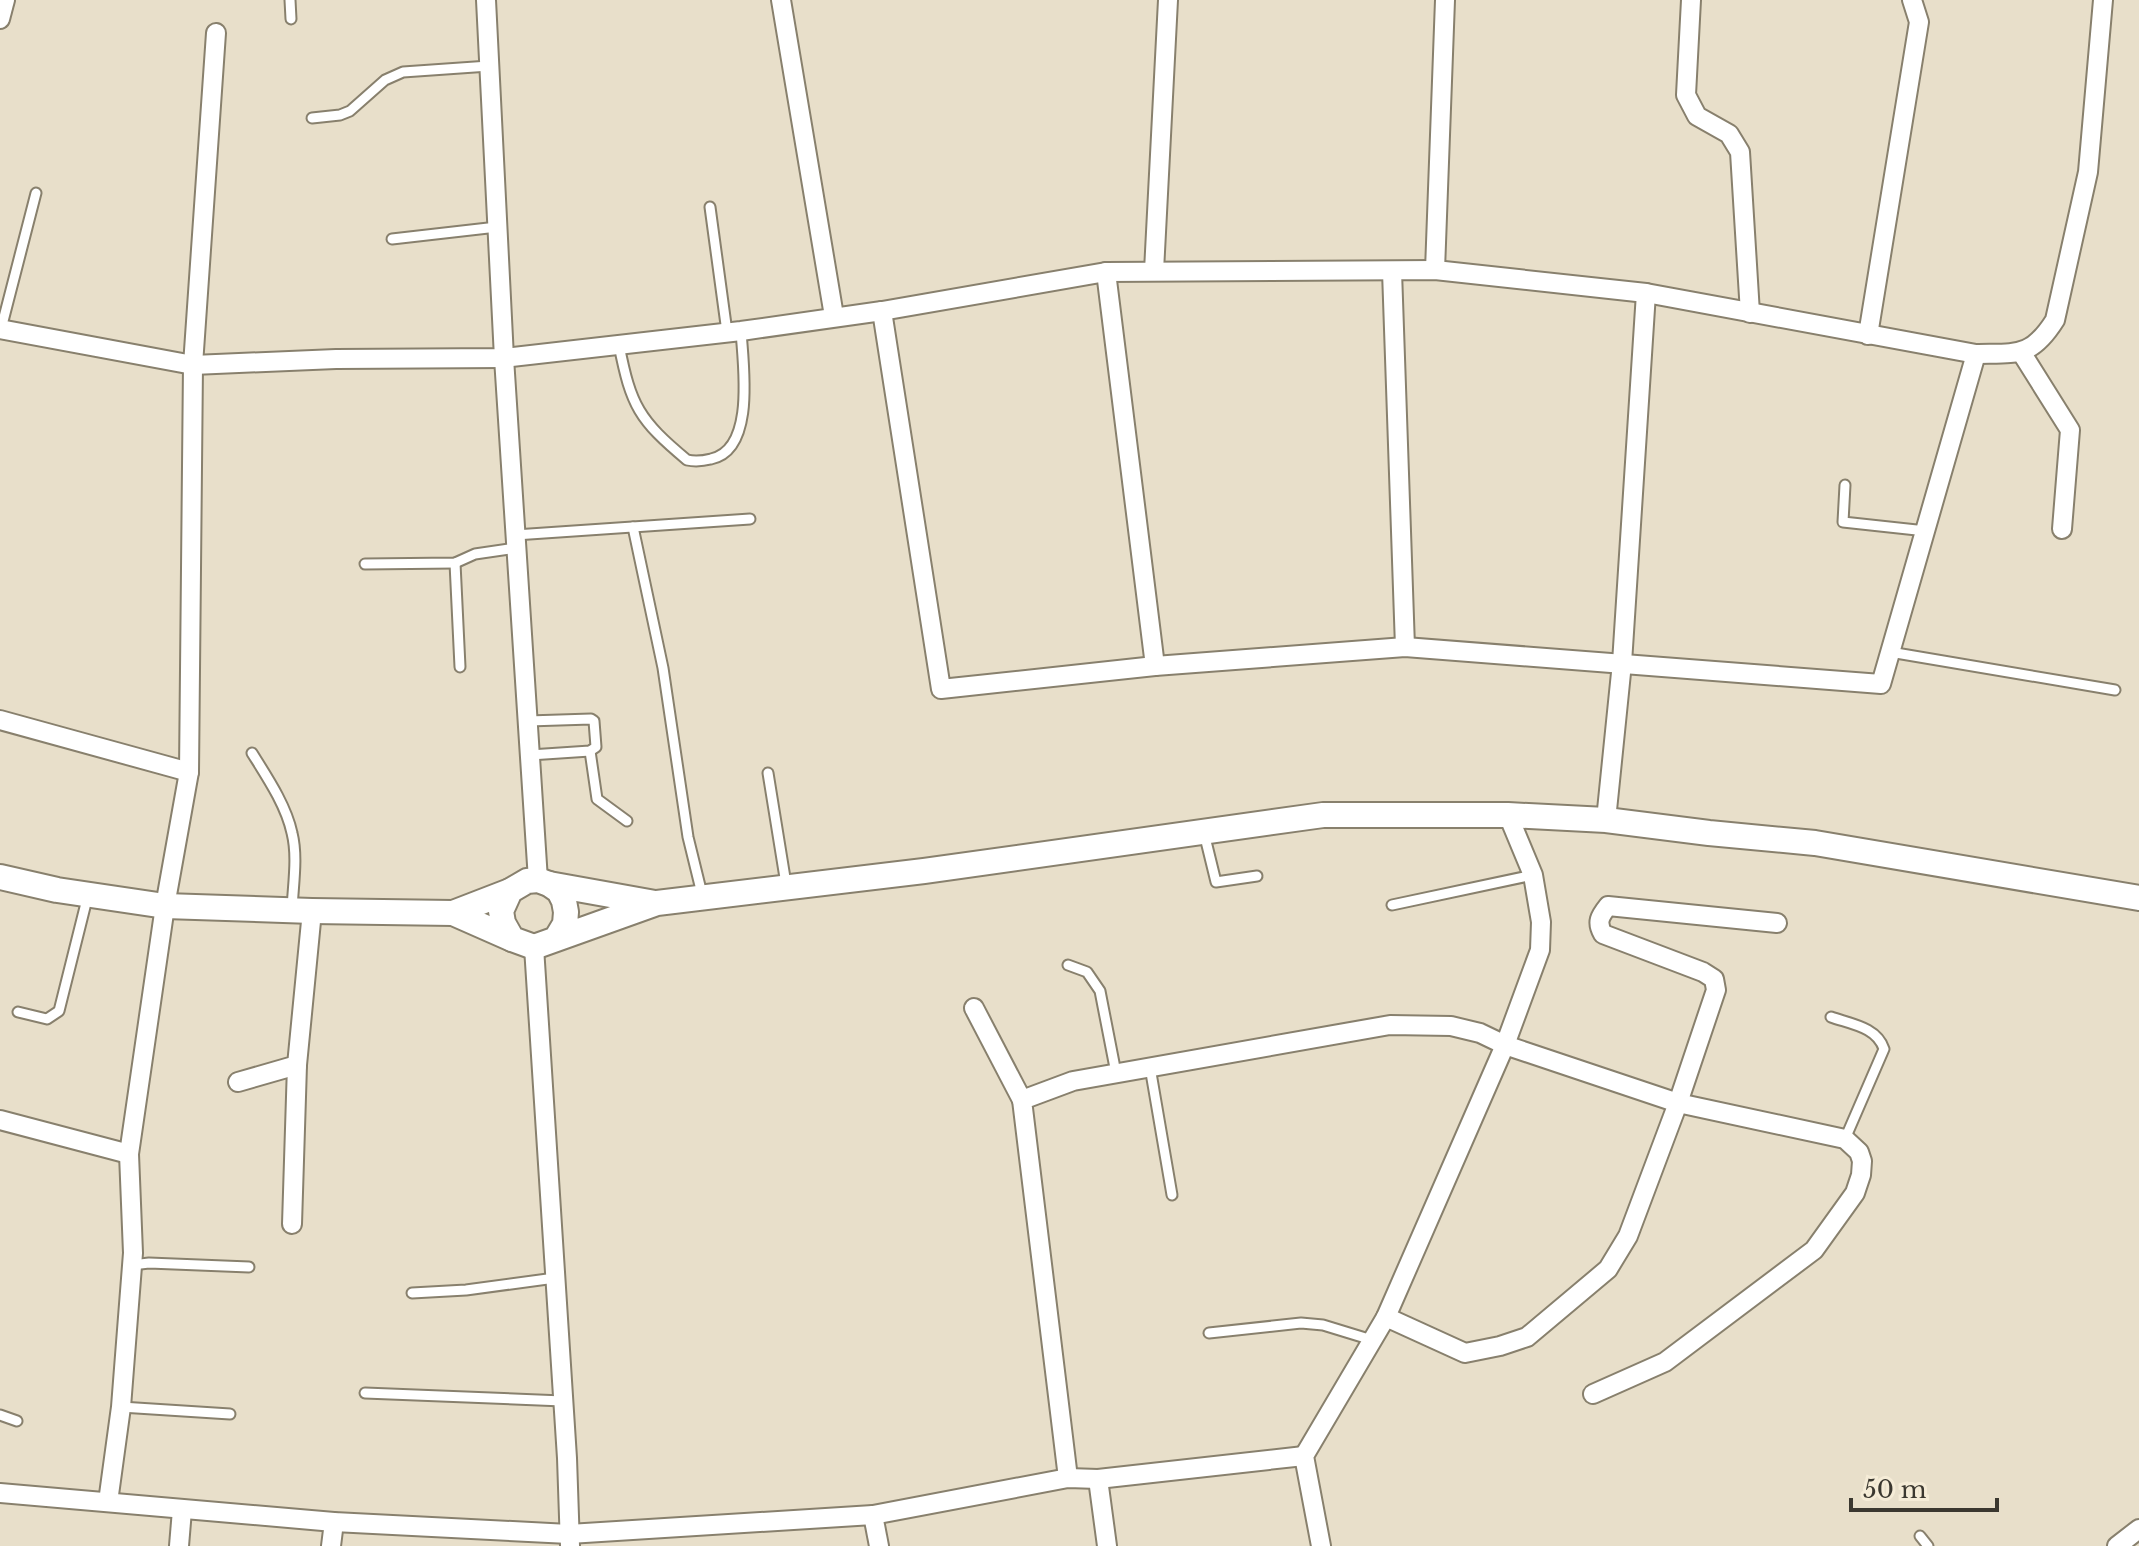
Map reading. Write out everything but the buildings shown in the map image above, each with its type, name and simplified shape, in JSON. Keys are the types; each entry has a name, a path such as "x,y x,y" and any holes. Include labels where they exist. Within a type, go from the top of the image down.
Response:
{"street":[{"path":"0,19 5,0"},
{"path":"486,0 504,358 530,755 544,882"},
{"path":"781,0 834,316"},
{"path":"1154,271 1168,0"},
{"path":"1435,270 1445,0"},
{"path":"1691,0 1686,95 1697,116 1729,134 1740,152 1750,313"},
{"path":"1868,335 1919,22 1912,0"},
{"path":"1,329 193,365 336,359 504,358 734,332 882,311 1106,272 1435,270 1646,293 1976,354 2021,352 2042,341 2055,320 2088,172 2103,0"},
{"path":"108,1502 121,1407 132,1265 129,1154 165,906 189,772 193,365 216,33"},
{"path":"1392,271 1405,647"},
{"path":"1106,272 1155,666"},
{"path":"1606,820 1622,663 1646,293"},
{"path":"882,311 941,689 1155,666 1405,647 1881,684 1976,354"},
{"path":"2021,352 2070,430 2062,529"},
{"path":"0,720 189,772"},
{"path":"0,877 88,895 165,906 453,913 534,941 657,903 924,871 1204,830 1323,815 1508,815 1606,820 1815,843 2139,898"},
{"path":"1321,1546 1304,1456 1386,1317 1505,1045 1540,950 1541,922 1533,875 1508,815"},
{"path":"453,913 510,891 527,881 657,903"},
{"path":"534,941 565,924 566,912 559,891 544,882"},
{"path":"510,891 501,911 503,923 534,941"},
{"path":"1386,1317 1465,1353 1527,1337 1608,1269 1628,1236 1716,990 1714,979 1703,972 1603,934 1598,926 1599,917 1608,906 1777,923"},
{"path":"292,1224 302,910"},
{"path":"534,941 570,1540"},
{"path":"974,1008 1022,1100 1068,1478"},
{"path":"1022,1100 1062,1084 1390,1025 1451,1026 1480,1033 1505,1045 1678,1103 1845,1139 1859,1152 1861,1175 1855,1193 1814,1250 1665,1362 1593,1394"},
{"path":"238,1082 297,1065"},
{"path":"0,1120 129,1154"},
{"path":"0,1493 570,1540 873,1515 1068,1478 1098,1479 1304,1456"},
{"path":"1098,1479 1107,1546"},
{"path":"179,1546 182,1510"},
{"path":"873,1515 879,1546"},
{"path":"331,1546 334,1522"},
{"path":"2117,1546 2139,1529"}],"lane":[{"path":"290,0 291,19"},
{"path":"312,118 350,111 385,80 403,72 489,66"},
{"path":"1,329 36,193"},
{"path":"619,345 625,378 638,412 682,456 698,462 724,455 739,432 745,379 710,207"},
{"path":"392,239 497,227"},
{"path":"1845,485 1843,522 1926,531"},
{"path":"365,564 455,563 516,542 633,527 750,519"},
{"path":"633,527 663,668 688,837 703,898"},
{"path":"455,563 460,667"},
{"path":"1890,652 2115,690"},
{"path":"528,721 591,719 594,721 596,747 590,751 530,755"},
{"path":"590,751 597,799 627,821"},
{"path":"252,753 270,782 292,830 302,910"},
{"path":"768,773 787,888"},
{"path":"1204,830 1216,882 1257,876"},
{"path":"1392,905 1533,875"},
{"path":"18,1012 47,1019 59,1011 88,895"},
{"path":"1068,965 1087,972 1100,991 1116,1073"},
{"path":"1831,1017 1874,1032 1881,1039 1884,1049 1845,1139"},
{"path":"1150,1067 1172,1195"},
{"path":"132,1265 249,1267"},
{"path":"412,1293 466,1290 555,1278"},
{"path":"1209,1333 1301,1323 1323,1325 1372,1340"},
{"path":"365,1393 563,1401"},
{"path":"121,1407 230,1414"},
{"path":"0,1415 17,1421"},
{"path":"1920,1536 1928,1546"}]}
